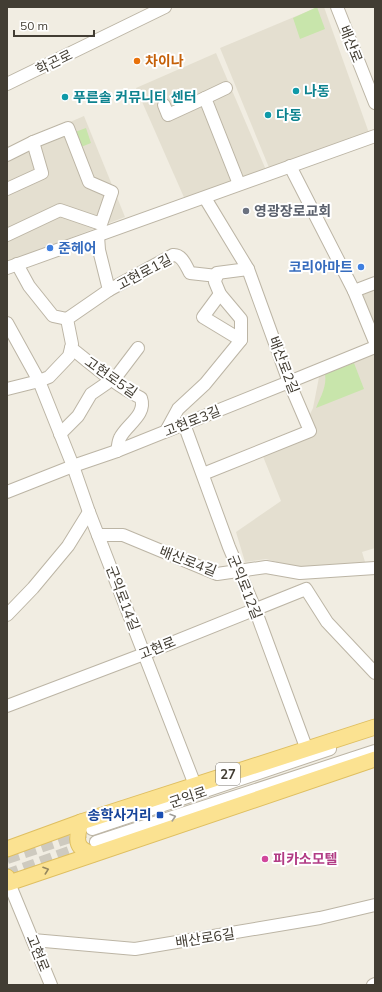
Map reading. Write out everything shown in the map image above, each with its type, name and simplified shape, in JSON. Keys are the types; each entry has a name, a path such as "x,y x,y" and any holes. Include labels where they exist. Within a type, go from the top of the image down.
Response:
{"main road":[{"name":"27","path":"7,849 87,826 195,785 375,727"},
{"name":"27","path":"8,881 94,848 375,759"},
{"path":"87,826 77,839 84,851 94,848"}],"street":[{"name":"학곤로","path":"7,84 165,7"},
{"name":"배산로","path":"337,7 375,103"},
{"path":"164,105 168,115 226,88"},
{"path":"205,98 239,184"},
{"path":"7,155 33,142 68,128 89,182 112,192 101,224 60,210 7,235"},
{"path":"98,236 99,250 109,290 67,319 53,316 12,266 375,136"},
{"path":"7,189 42,173 33,142"},
{"path":"290,166 354,291 375,342"},
{"name":"배산로2길","path":"202,474 310,431 289,382 248,269 205,198"},
{"name":"고현로1길","path":"109,290 176,254 180,256 190,273 216,276 217,273 248,269"},
{"path":"166,431 178,409 205,384 241,340 241,319 220,294 215,282 216,276"},
{"path":"354,291 375,283"},
{"path":"220,294 204,316 241,340"},
{"path":"7,389 49,377 70,356 72,344 67,319"},
{"name":"군익로14길","path":"7,323 39,381 195,785"},
{"name":"고현로3길","path":"7,492 73,466 117,451 375,347"},
{"name":"고현로5길","path":"71,348 123,389 140,398 142,403 138,415 120,438 117,451"},
{"path":"60,434 78,416 91,394 107,384 138,348"},
{"name":"군익로12길","path":"184,424 307,750"},
{"path":"7,615 33,588 68,546 89,512"},
{"name":"배산로4길","path":"98,535 123,535 218,574 266,567 300,572 375,568"},
{"name":"고현로","path":"7,706 144,654 306,589 327,622 375,673"},
{"name":"군익로","path":"87,826 375,734"},
{"name":"군익로","path":"94,848 375,751"},
{"name":"고현로","path":"8,881 51,985"},
{"name":"배산로6길","path":"33,940 135,949 320,918 375,905"}],"shaded area":[{"path":"318,7 324,7 369,133 270,170 220,48"},
{"path":"216,53 266,170 186,202 136,88"},
{"path":"84,116 125,217 7,262 7,149"},
{"path":"375,287 375,334 358,293"},
{"path":"375,349 375,548 362,552 366,565 299,568 266,559 245,562 236,532 281,501 262,454 313,433 308,418 313,408 320,372"}],"green space":[{"path":"317,7 325,29 300,39 293,18"},
{"path":"86,128 91,143 81,147 75,132"},
{"path":"354,363 364,389 316,408 322,395 325,374"}],"tunnel":[{"path":"7,858 85,832"},
{"path":"7,875 96,842"}],"place":[{"name":"차이나","path":"137,61"},
{"name":"나동","path":"296,91"},
{"name":"푸른솔 커뮤니티 센터","path":"65,97"},
{"name":"다동","path":"268,115"},
{"name":"영광장로교회","path":"246,211"},
{"name":"준헤어","path":"50,248"},
{"name":"코리아마트","path":"361,267"},
{"name":"송학사거리","path":"160,815"},
{"name":"피카소모텔","path":"265,859"}]}
